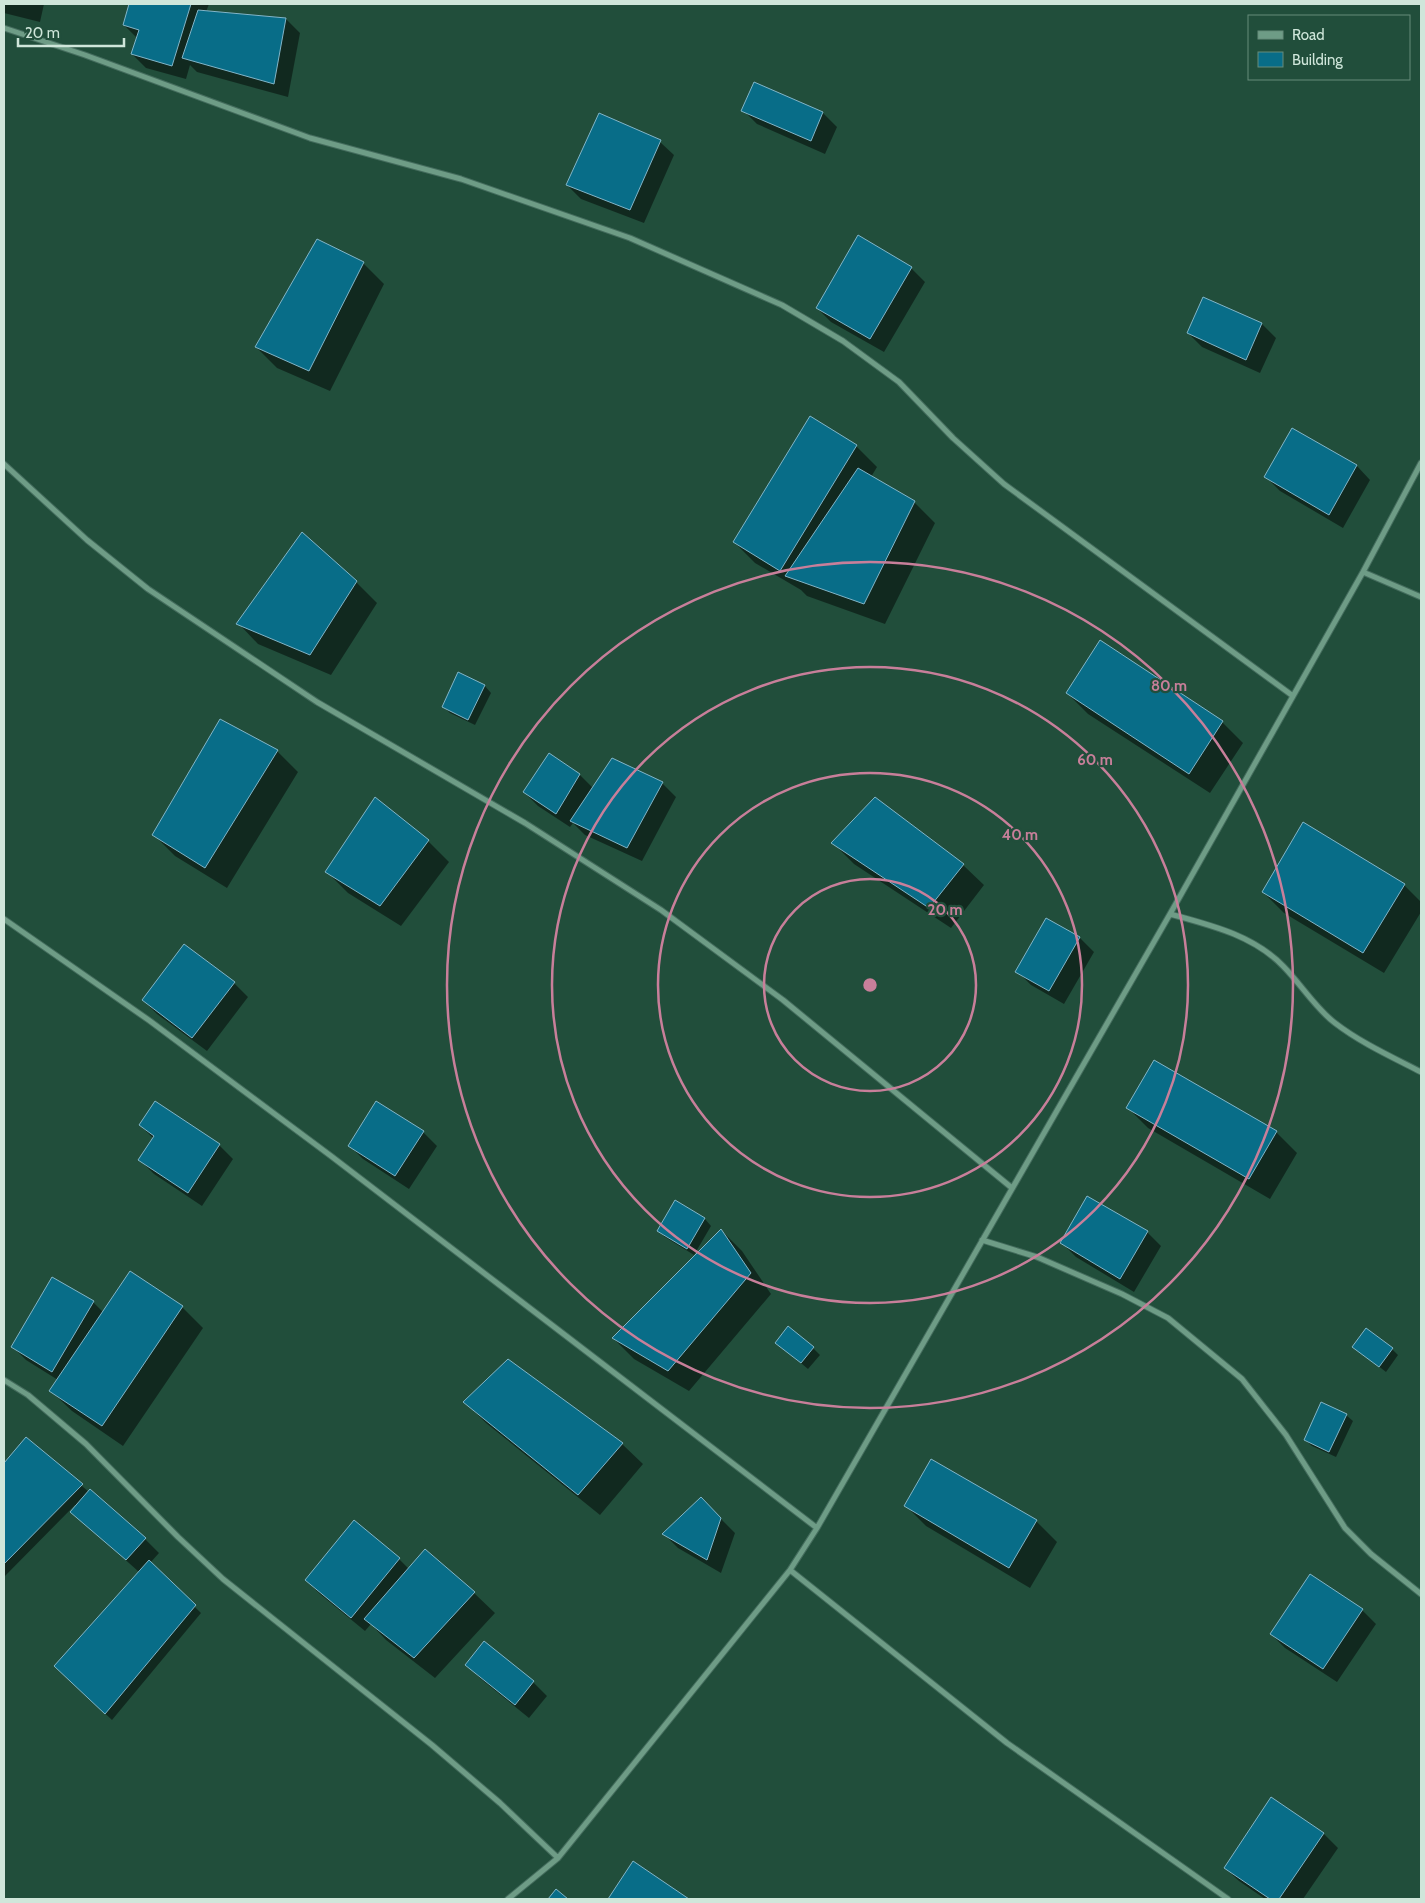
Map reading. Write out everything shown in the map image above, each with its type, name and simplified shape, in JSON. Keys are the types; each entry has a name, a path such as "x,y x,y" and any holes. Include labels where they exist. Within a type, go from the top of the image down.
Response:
{"street":[{"path":"4,28 85,55 310,138 461,179 630,238 782,305 843,341 899,382 953,438 1004,484 1293,696"},
{"path":"4,464 87,540 148,589 318,702 525,823 661,910 784,1000 1012,1188"},
{"path":"508,1899 558,1858 790,1570 817,1528 1170,914 1363,572 1421,464"},
{"path":"1363,572 1421,597"},
{"path":"1170,914 1223,929 1249,940 1282,964 1333,1022 1370,1045 1421,1072"},
{"path":"4,919 150,1021 331,1156 817,1528"},
{"path":"982,1240 1037,1257 1122,1294 1168,1318 1242,1379 1286,1435 1345,1528 1371,1554 1421,1594"},
{"path":"4,1380 28,1395 86,1444 178,1537 223,1579 432,1746 500,1803 558,1858"},
{"path":"790,1570 1008,1743 1228,1899"}],"building":[{"path":"129,4 191,4 172,66 131,54 139,30 123,25"},
{"path":"198,10 286,18 274,84 182,58"},
{"path":"754,82 823,112 811,141 741,111"},
{"path":"599,113 661,140 630,210 566,185"},
{"path":"858,235 912,267 870,339 816,308"},
{"path":"317,239 364,262 309,371 255,347"},
{"path":"1203,297 1262,323 1246,360 1187,333"},
{"path":"810,416 857,445 780,571 733,542"},
{"path":"1292,428 1357,465 1329,515 1264,477"},
{"path":"858,468 915,501 864,604 785,576"},
{"path":"302,532 357,581 310,655 236,624"},
{"path":"1100,640 1223,721 1189,774 1066,693"},
{"path":"458,672 485,685 468,720 442,707"},
{"path":"220,719 278,750 205,868 152,835"},
{"path":"549,753 580,774 556,814 523,792"},
{"path":"612,758 663,782 627,848 570,821"},
{"path":"375,797 429,840 380,906 325,872"},
{"path":"875,797 964,864 929,908 831,843"},
{"path":"1303,822 1405,884 1363,953 1262,892"},
{"path":"1046,918 1080,937 1049,991 1015,972"},
{"path":"184,944 235,982 192,1038 142,1000"},
{"path":"1154,1060 1277,1131 1249,1179 1126,1108"},
{"path":"155,1101 220,1144 188,1193 138,1160 154,1136 139,1125"},
{"path":"376,1101 424,1131 395,1176 348,1146"},
{"path":"1087,1196 1148,1231 1120,1279 1060,1243"},
{"path":"675,1200 705,1218 687,1249 657,1231"},
{"path":"721,1229 751,1273 668,1371 612,1338"},
{"path":"130,1271 183,1306 102,1426 49,1391"},
{"path":"52,1277 94,1301 52,1372 11,1347"},
{"path":"788,1326 814,1347 801,1363 775,1343"},
{"path":"1366,1328 1393,1348 1379,1367 1352,1347"},
{"path":"508,1359 623,1443 578,1495 463,1402"},
{"path":"1321,1402 1347,1414 1329,1452 1304,1440"},
{"path":"26,1437 83,1484 4,1564 4,1463"},
{"path":"931,1459 1037,1520 1009,1568 904,1506"},
{"path":"90,1489 146,1538 126,1560 70,1512"},
{"path":"701,1497 721,1518 707,1560 662,1534"},
{"path":"354,1520 400,1558 351,1618 305,1580"},
{"path":"425,1549 475,1592 414,1658 364,1619"},
{"path":"149,1560 196,1605 105,1714 54,1666"},
{"path":"1310,1574 1363,1609 1323,1669 1270,1634"},
{"path":"484,1641 534,1681 515,1705 465,1665"},
{"path":"1271,1797 1324,1833 1279,1899 1270,1899 1224,1868"},
{"path":"633,1861 689,1899 608,1899"},
{"path":"556,1889 568,1899 548,1899"}]}
